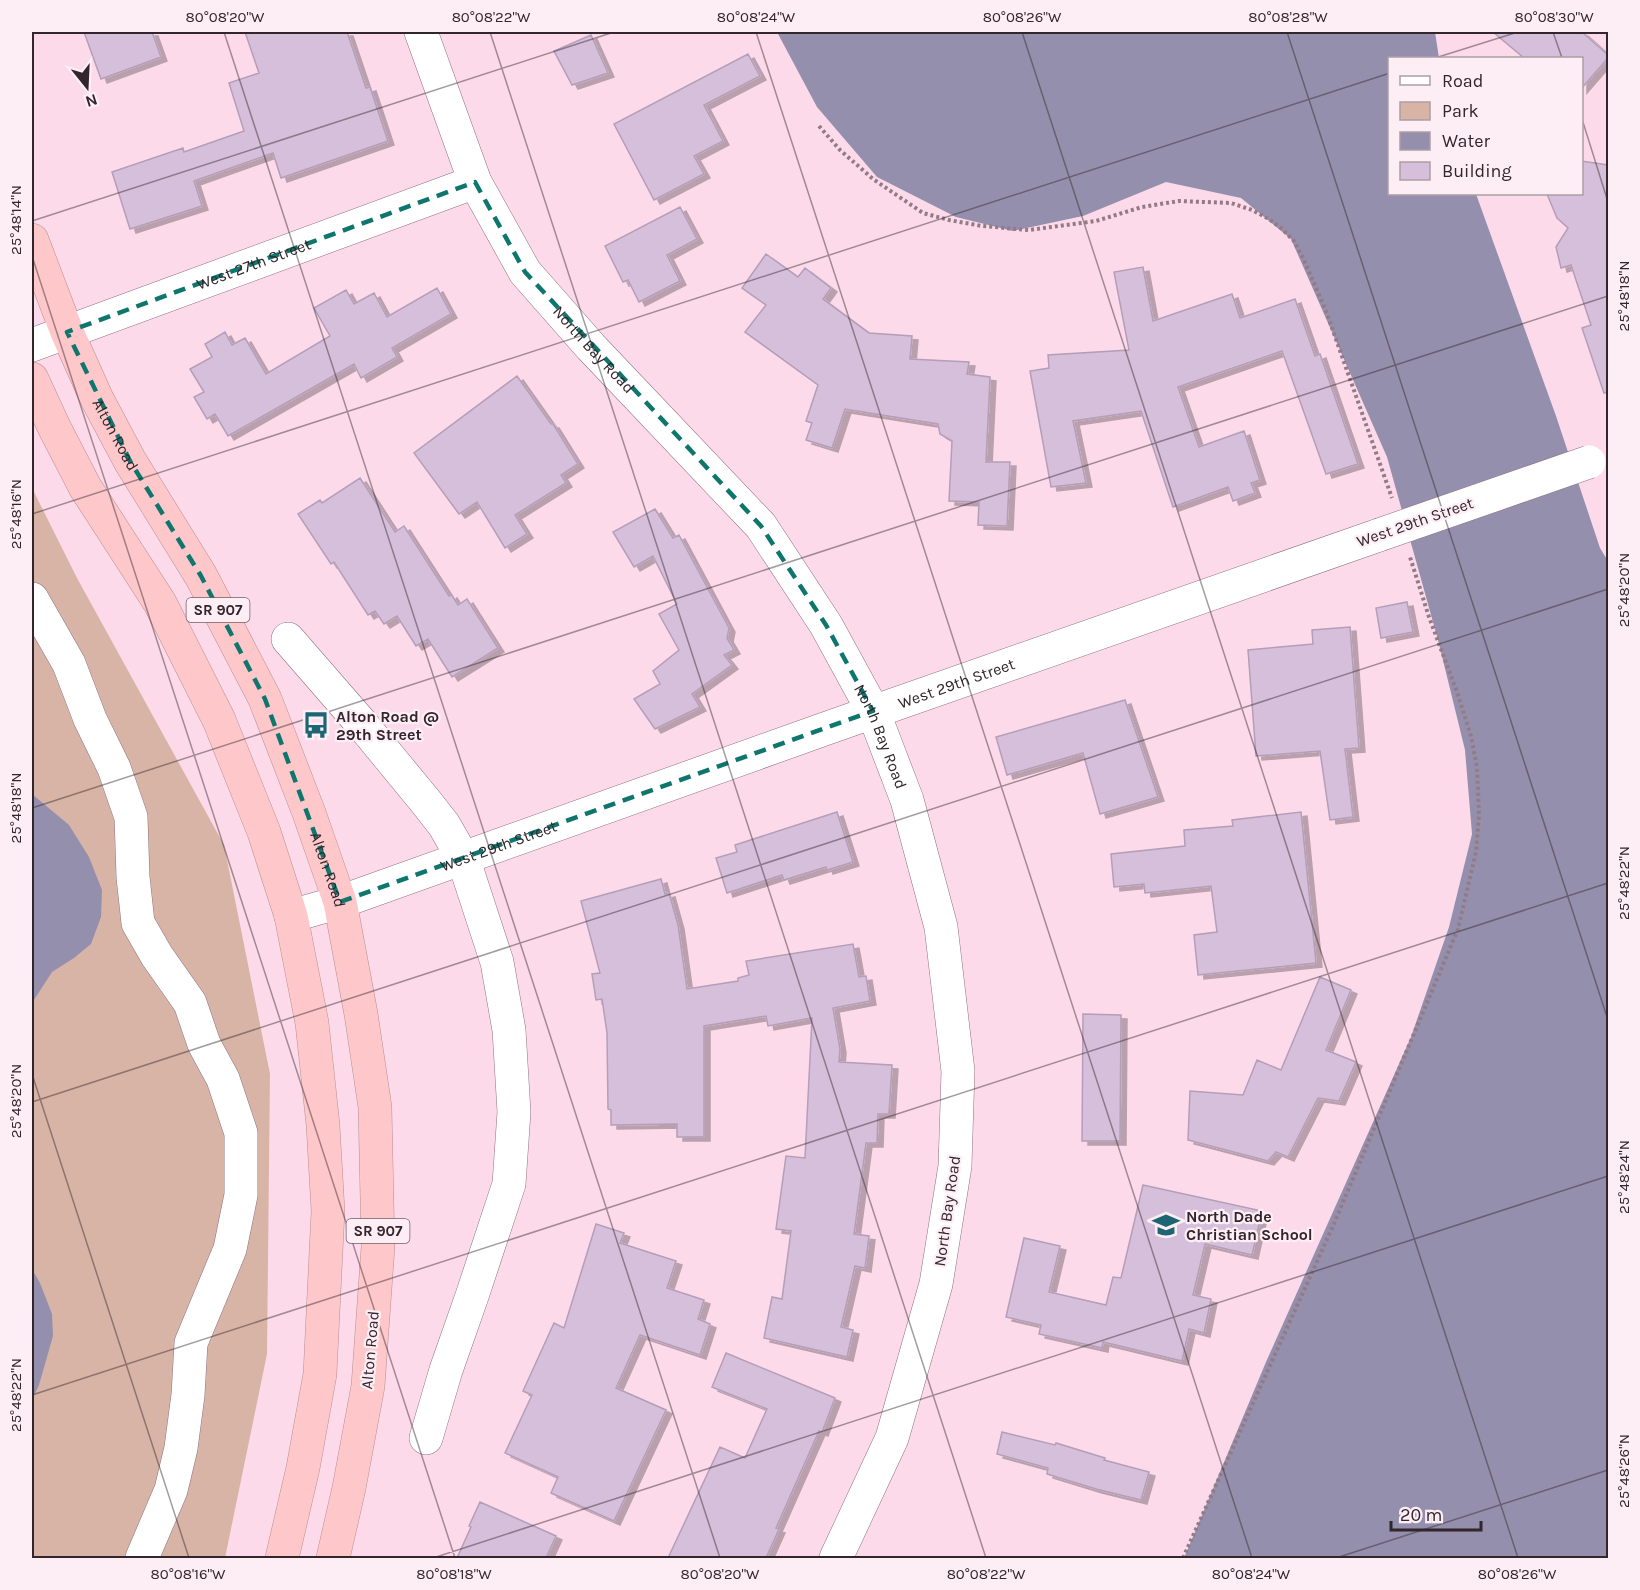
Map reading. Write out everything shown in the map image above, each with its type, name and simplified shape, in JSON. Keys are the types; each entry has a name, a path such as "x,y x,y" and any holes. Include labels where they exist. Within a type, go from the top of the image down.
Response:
{"highway":[{"name":"Alton Road","path":"32,240 67,332 97,399 130,461 201,576 265,699 340,902 361,1014 375,1107 378,1247 368,1386 333,1558"},
{"name":"SR 907","path":"32,379 85,487 160,603 219,720 264,832 291,916 312,1023 323,1125 328,1210 320,1374 303,1468 282,1558"}],"street":[{"name":"North Bay Road","path":"421,32 475,182 525,272 591,347 761,526 826,625 873,711 907,800 941,927 958,1071 955,1166 936,1284 892,1438 836,1558"},
{"name":"West 27th Street","path":"32,345 475,182"},
{"name":"West 29th Street","path":"291,916 340,902 873,711 1599,459"},
{"path":"32,599 69,664 90,719 114,768 131,817 133,877 138,923 157,956 190,1003 204,1044 224,1079 241,1133 241,1195 230,1249 191,1343 182,1448 171,1490 142,1558"},
{"path":"288,639 362,723 444,825 463,858 497,962 509,1030 514,1112 509,1184 446,1370 426,1438"}],"path":[{"path":"819,126 840,150 873,179 923,213 949,220 982,226 1037,230 1096,221 1142,207 1179,201 1231,203 1269,219 1294,241 1304,258 1326,311 1392,500"},
{"path":"1183,1558 1337,1216 1446,959 1458,929 1476,852 1477,767 1471,736 1409,553"}],"highlighted area":[{"path":"475,182 525,272 761,526 826,625 873,711 340,902 265,699 201,576 130,461 67,332"}],"green space":[{"path":"32,488 77,578 224,845 270,1074 267,1354 225,1558 32,1558"}],"water":[{"path":"777,32 1435,32 1439,57 1388,57 1388,195 1476,195 1556,416 1600,548 1608,561 1608,1558 1184,1558 1266,1362 1411,1037 1449,927 1472,834 1465,750 1438,640 1387,457 1291,239 1241,198 1166,182 1083,216 1013,231 956,217 877,177 817,107"},
{"path":"32,794 69,825 89,857 102,890 101,917 91,944 52,972 32,1003"},
{"path":"32,1269 52,1314 53,1336 39,1385 32,1400"}],"building":[{"path":"84,32 152,32 161,57 101,79"},
{"path":"245,32 347,32 366,88 370,87 388,141 281,178 273,153 194,181 202,206 130,229 112,172 183,148 184,152 244,131 229,83 259,73"},
{"path":"1493,32 1582,32 1608,55 1608,58 1583,87 1583,57 1523,57"},
{"path":"591,35 608,73 572,85 554,51"},
{"path":"748,54 760,76 704,105 723,141 694,156 704,174 654,200 614,124"},
{"path":"1583,161 1608,165 1608,392 1604,393 1582,328 1591,325 1571,265 1561,268 1556,247 1568,228 1557,218 1547,195 1583,195"},
{"path":"680,207 697,239 667,255 680,281 639,302 628,280 623,282 605,246"},
{"path":"766,254 798,277 805,268 831,288 823,299 869,333 912,336 910,359 969,362 967,374 990,377 986,462 1010,462 1007,526 978,525 979,502 949,501 952,441 940,434 938,424 845,409 832,448 806,440 812,423 806,421 818,385 745,332 766,305 742,288"},
{"path":"1143,267 1153,321 1232,294 1240,318 1295,299 1315,356 1320,354 1358,464 1326,474 1282,351 1178,387 1199,447 1244,431 1260,480 1251,483 1255,493 1233,501 1228,487 1173,507 1141,411 1073,421 1086,483 1051,487 1030,371 1049,368 1048,355 1129,350 1114,272"},
{"path":"437,288 451,314 392,348 397,357 361,378 354,364 228,436 215,414 207,419 194,397 204,392 190,369 212,357 205,344 225,332 232,345 245,338 266,374 330,336 314,308 346,290 354,304 374,293 387,317"},
{"path":"517,376 553,424 578,464 561,475 566,483 515,515 527,534 505,548 477,502 459,514 414,453"},
{"path":"360,478 395,532 404,526 449,596 451,594 458,605 467,599 498,648 452,677 428,639 416,646 397,616 384,624 375,611 368,615 334,562 331,564 298,514 320,500 322,503"},
{"path":"655,509 673,538 679,535 729,628 727,638 734,650 724,655 732,665 692,694 700,707 655,729 634,699 660,684 653,671 679,650 659,614 677,604 653,556 634,567 613,532"},
{"path":"1407,602 1413,632 1381,638 1376,608"},
{"path":"1350,627 1359,748 1345,749 1353,817 1330,820 1320,751 1256,756 1248,650 1313,644 1312,630"},
{"path":"1125,700 1158,797 1100,814 1083,753 1007,775 996,737"},
{"path":"837,812 853,862 827,870 826,867 784,880 782,875 727,893 716,858 737,852 735,845"},
{"path":"1301,812 1316,963 1198,975 1194,935 1217,932 1211,886 1145,893 1144,884 1114,887 1111,854 1185,846 1184,830 1233,826 1232,820"},
{"path":"661,879 665,894 669,893 678,925 687,989 738,981 738,978 749,975 746,961 853,944 859,977 866,976 870,1001 833,1008 840,1049 839,1062 892,1065 889,1114 878,1114 877,1143 866,1143 854,1234 869,1236 865,1268 855,1266 841,1327 853,1330 847,1357 764,1338 772,1297 782,1299 791,1231 776,1229 786,1156 805,1158 812,1018 768,1026 766,1016 704,1026 704,1137 677,1137 677,1124 611,1125 611,1110 608,1109 607,1033 602,999 596,1000 592,974 600,973 581,901"},
{"path":"1320,977 1351,990 1326,1050 1356,1062 1339,1101 1318,1098 1288,1157 1276,1152 1268,1161 1188,1140 1190,1091 1243,1095 1257,1060 1281,1070"},
{"path":"1083,1014 1121,1015 1120,1141 1082,1141"},
{"path":"1143,1185 1262,1211 1252,1255 1205,1244 1193,1295 1211,1299 1204,1333 1189,1329 1182,1361 1103,1342 1102,1348 1039,1334 1041,1325 1006,1317 1024,1238 1060,1246 1049,1292 1106,1305 1113,1277 1121,1278"},
{"path":"596,1224 624,1233 620,1243 676,1261 667,1288 704,1300 698,1319 710,1324 700,1355 640,1335 616,1388 666,1410 614,1521 551,1493 558,1477 505,1453 532,1395 523,1391 554,1323 564,1328"},
{"path":"726,1353 835,1398 822,1432 819,1431 776,1528 779,1529 766,1558 668,1558 720,1447 745,1458 767,1409 712,1387"},
{"path":"1002,1432 1055,1445 1056,1443 1105,1458 1104,1460 1149,1472 1141,1500 1047,1474 1048,1468 997,1454"},
{"path":"480,1502 556,1536 546,1558 457,1558"}],"place":[{"name":"Alton Road @ 29th Street","path":"316,725"},
{"name":"North Dade Christian School","path":"1166,1225"}]}
